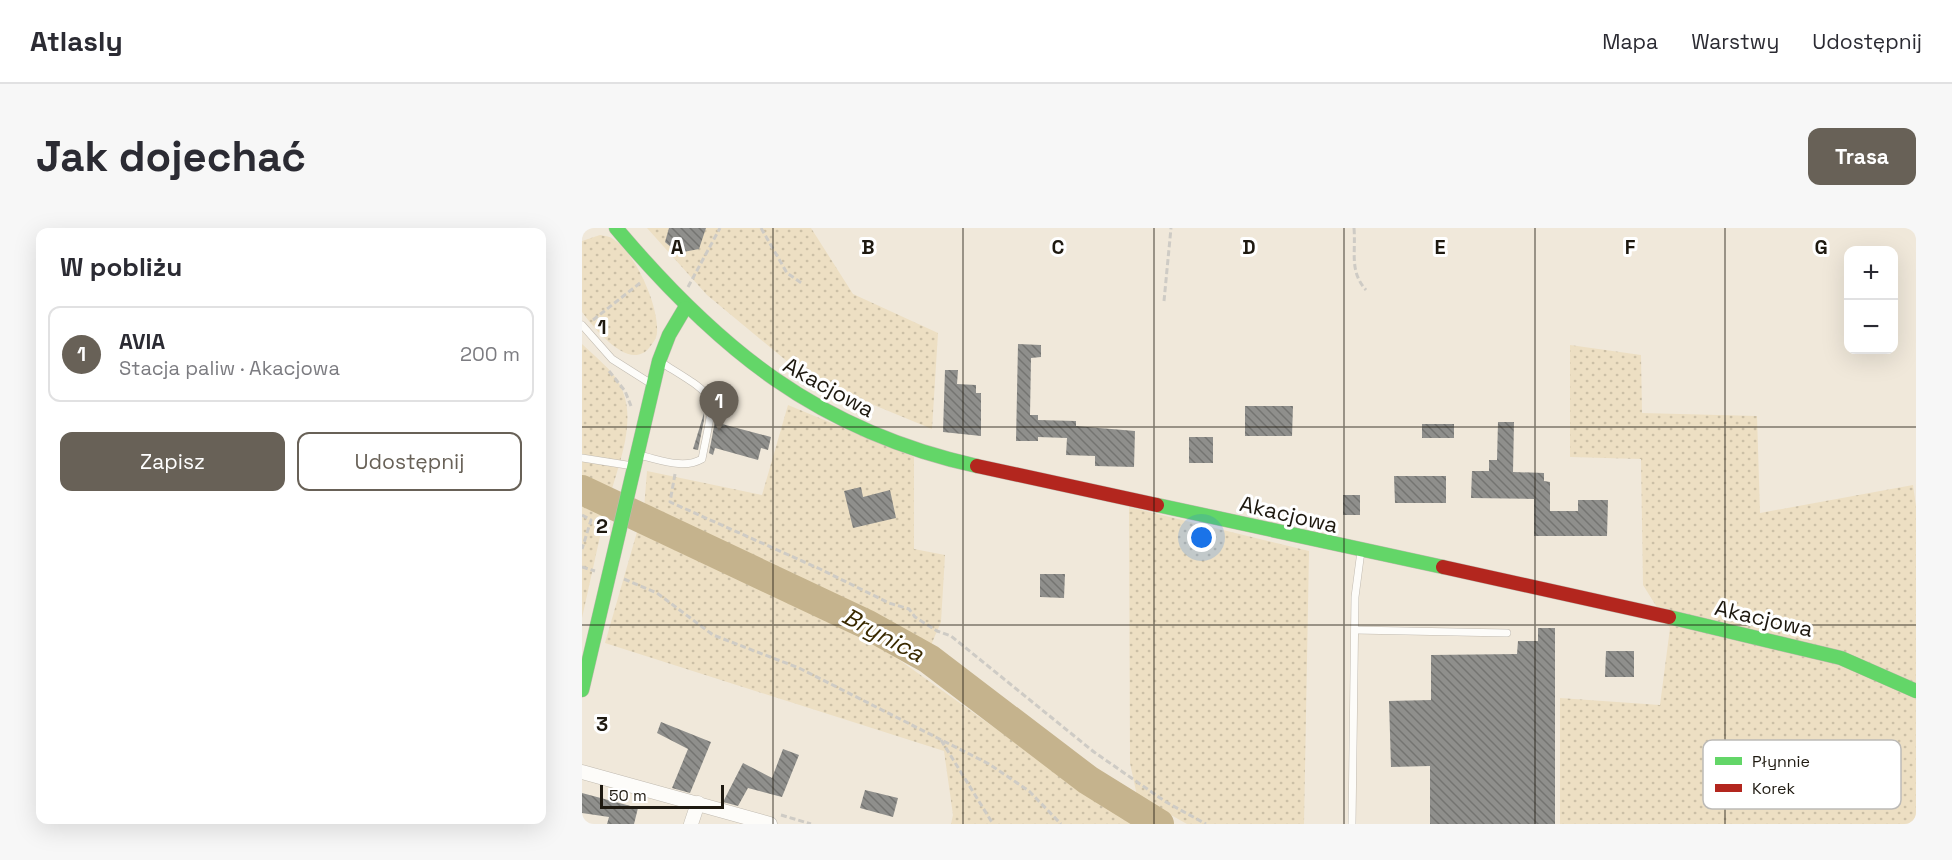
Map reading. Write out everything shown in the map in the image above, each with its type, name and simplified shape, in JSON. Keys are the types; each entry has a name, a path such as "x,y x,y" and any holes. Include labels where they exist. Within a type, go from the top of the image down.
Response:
{"street":[{"name":"Akacjowa","path":"616,228 682,304 756,369 805,402 871,434 908,448 951,460 1360,551 1639,610 1840,658 1916,691"},
{"path":"582,690 659,361 682,304"},
{"path":"582,772 770,824"},
{"path":"692,824 698,803"}],"lane":[{"path":"583,326 612,359 654,386"},
{"path":"582,458 636,464 694,463 702,459 712,405 710,395 659,361"},
{"path":"1352,824 1355,630 1360,551"},
{"path":"1355,630 1506,633"}],"path":[{"path":"682,304 687,288 720,228"},
{"path":"761,228 787,273 803,284"},
{"path":"1164,301 1171,228"},
{"path":"1354,228 1353,269 1357,280 1366,290"},
{"path":"583,326 644,280"},
{"path":"680,280 694,295"},
{"path":"605,368 625,391 632,413"},
{"path":"676,463 670,502 820,569 889,603 909,609 915,617 937,631 951,636 1094,752 1166,802 1206,824"},
{"path":"582,515 591,520 582,549"},
{"path":"582,567 657,592 713,635 799,668 940,738 1014,778 1061,824"},
{"path":"940,738 993,824"}],"shaded area":[{"path":"647,228 811,228 853,294 938,333 932,429 806,377 707,295"},
{"path":"600,235 612,238 629,255 650,295 657,321 657,334 649,348 641,354 632,355 612,345 582,312 582,241"},
{"path":"582,344 613,374 625,398 627,426 625,441 610,496 582,483"},
{"path":"1570,345 1641,355 1642,413 1757,416 1760,513 1913,485 1916,506 1916,824 1560,824 1560,698 1660,705 1670,628 1643,585 1641,459 1570,457"},
{"path":"788,405 914,457 914,549 945,555 941,622 928,652 883,626 644,509 647,471 762,495"},
{"path":"582,498 606,509 582,618"},
{"path":"1129,507 1309,551 1304,824 1187,824 1137,796 1130,763"},
{"path":"639,525 891,654 1089,795 1134,824 951,824 953,815 944,751 605,643"}],"building":[{"path":"669,228 706,228 699,249 678,253 665,242"},
{"path":"1018,344 1041,345 1041,357 1031,358 1030,415 1038,415 1038,420 1076,421 1076,426 1135,431 1134,467 1095,466 1095,456 1066,455 1067,438 1038,437 1038,441 1016,441"},
{"path":"945,370 958,370 957,384 976,385 976,393 981,393 981,436 943,432"},
{"path":"1245,406 1293,406 1292,436 1245,436"},
{"path":"704,413 698,450 693,449"},
{"path":"716,416 723,418 722,424 771,437 768,450 761,448 758,460 715,448 713,455 709,453"},
{"path":"1498,422 1514,422 1513,472 1544,473 1544,481 1550,482 1550,511 1578,511 1578,500 1608,500 1607,536 1534,536 1534,499 1471,498 1472,471 1489,471 1489,460 1497,460"},
{"path":"1422,424 1454,424 1454,438 1422,438"},
{"path":"1189,437 1213,437 1213,463 1189,463"},
{"path":"1394,476 1446,476 1446,503 1395,503"},
{"path":"861,487 863,497 890,490 896,518 853,528 844,491"},
{"path":"1343,495 1360,495 1360,515 1343,515"},
{"path":"1040,574 1065,574 1064,598 1040,597"},
{"path":"1538,628 1555,628 1555,824 1430,824 1430,766 1391,767 1389,701 1431,700 1431,655 1517,654 1518,641 1538,641"},
{"path":"1606,651 1634,651 1634,677 1605,677"},
{"path":"661,722 711,742 690,793 672,788 688,749 657,733"},
{"path":"783,749 799,755 782,797 748,788 738,806 723,802 743,763 772,778"},
{"path":"865,790 898,798 893,817 860,808"},
{"path":"582,793 638,808 634,824 607,824 609,817 582,813"}],"waterway":[{"name":"Brynica","path":"582,490 868,625 929,659 1088,780 1159,824"}],"traffic: fast":[{"path":"616,228 654,272 693,311 733,347 775,379 820,407 868,431 920,451 977,466"},
{"path":"582,690 659,361 669,335 685,308"},
{"path":"1157,505 1443,567"},
{"path":"1669,617 1841,658 1916,691"}],"traffic: jam":[{"path":"977,466 1157,505"},
{"path":"1443,567 1669,617"}],"place":[{"name":"AVIA","path":"719,431"}]}
